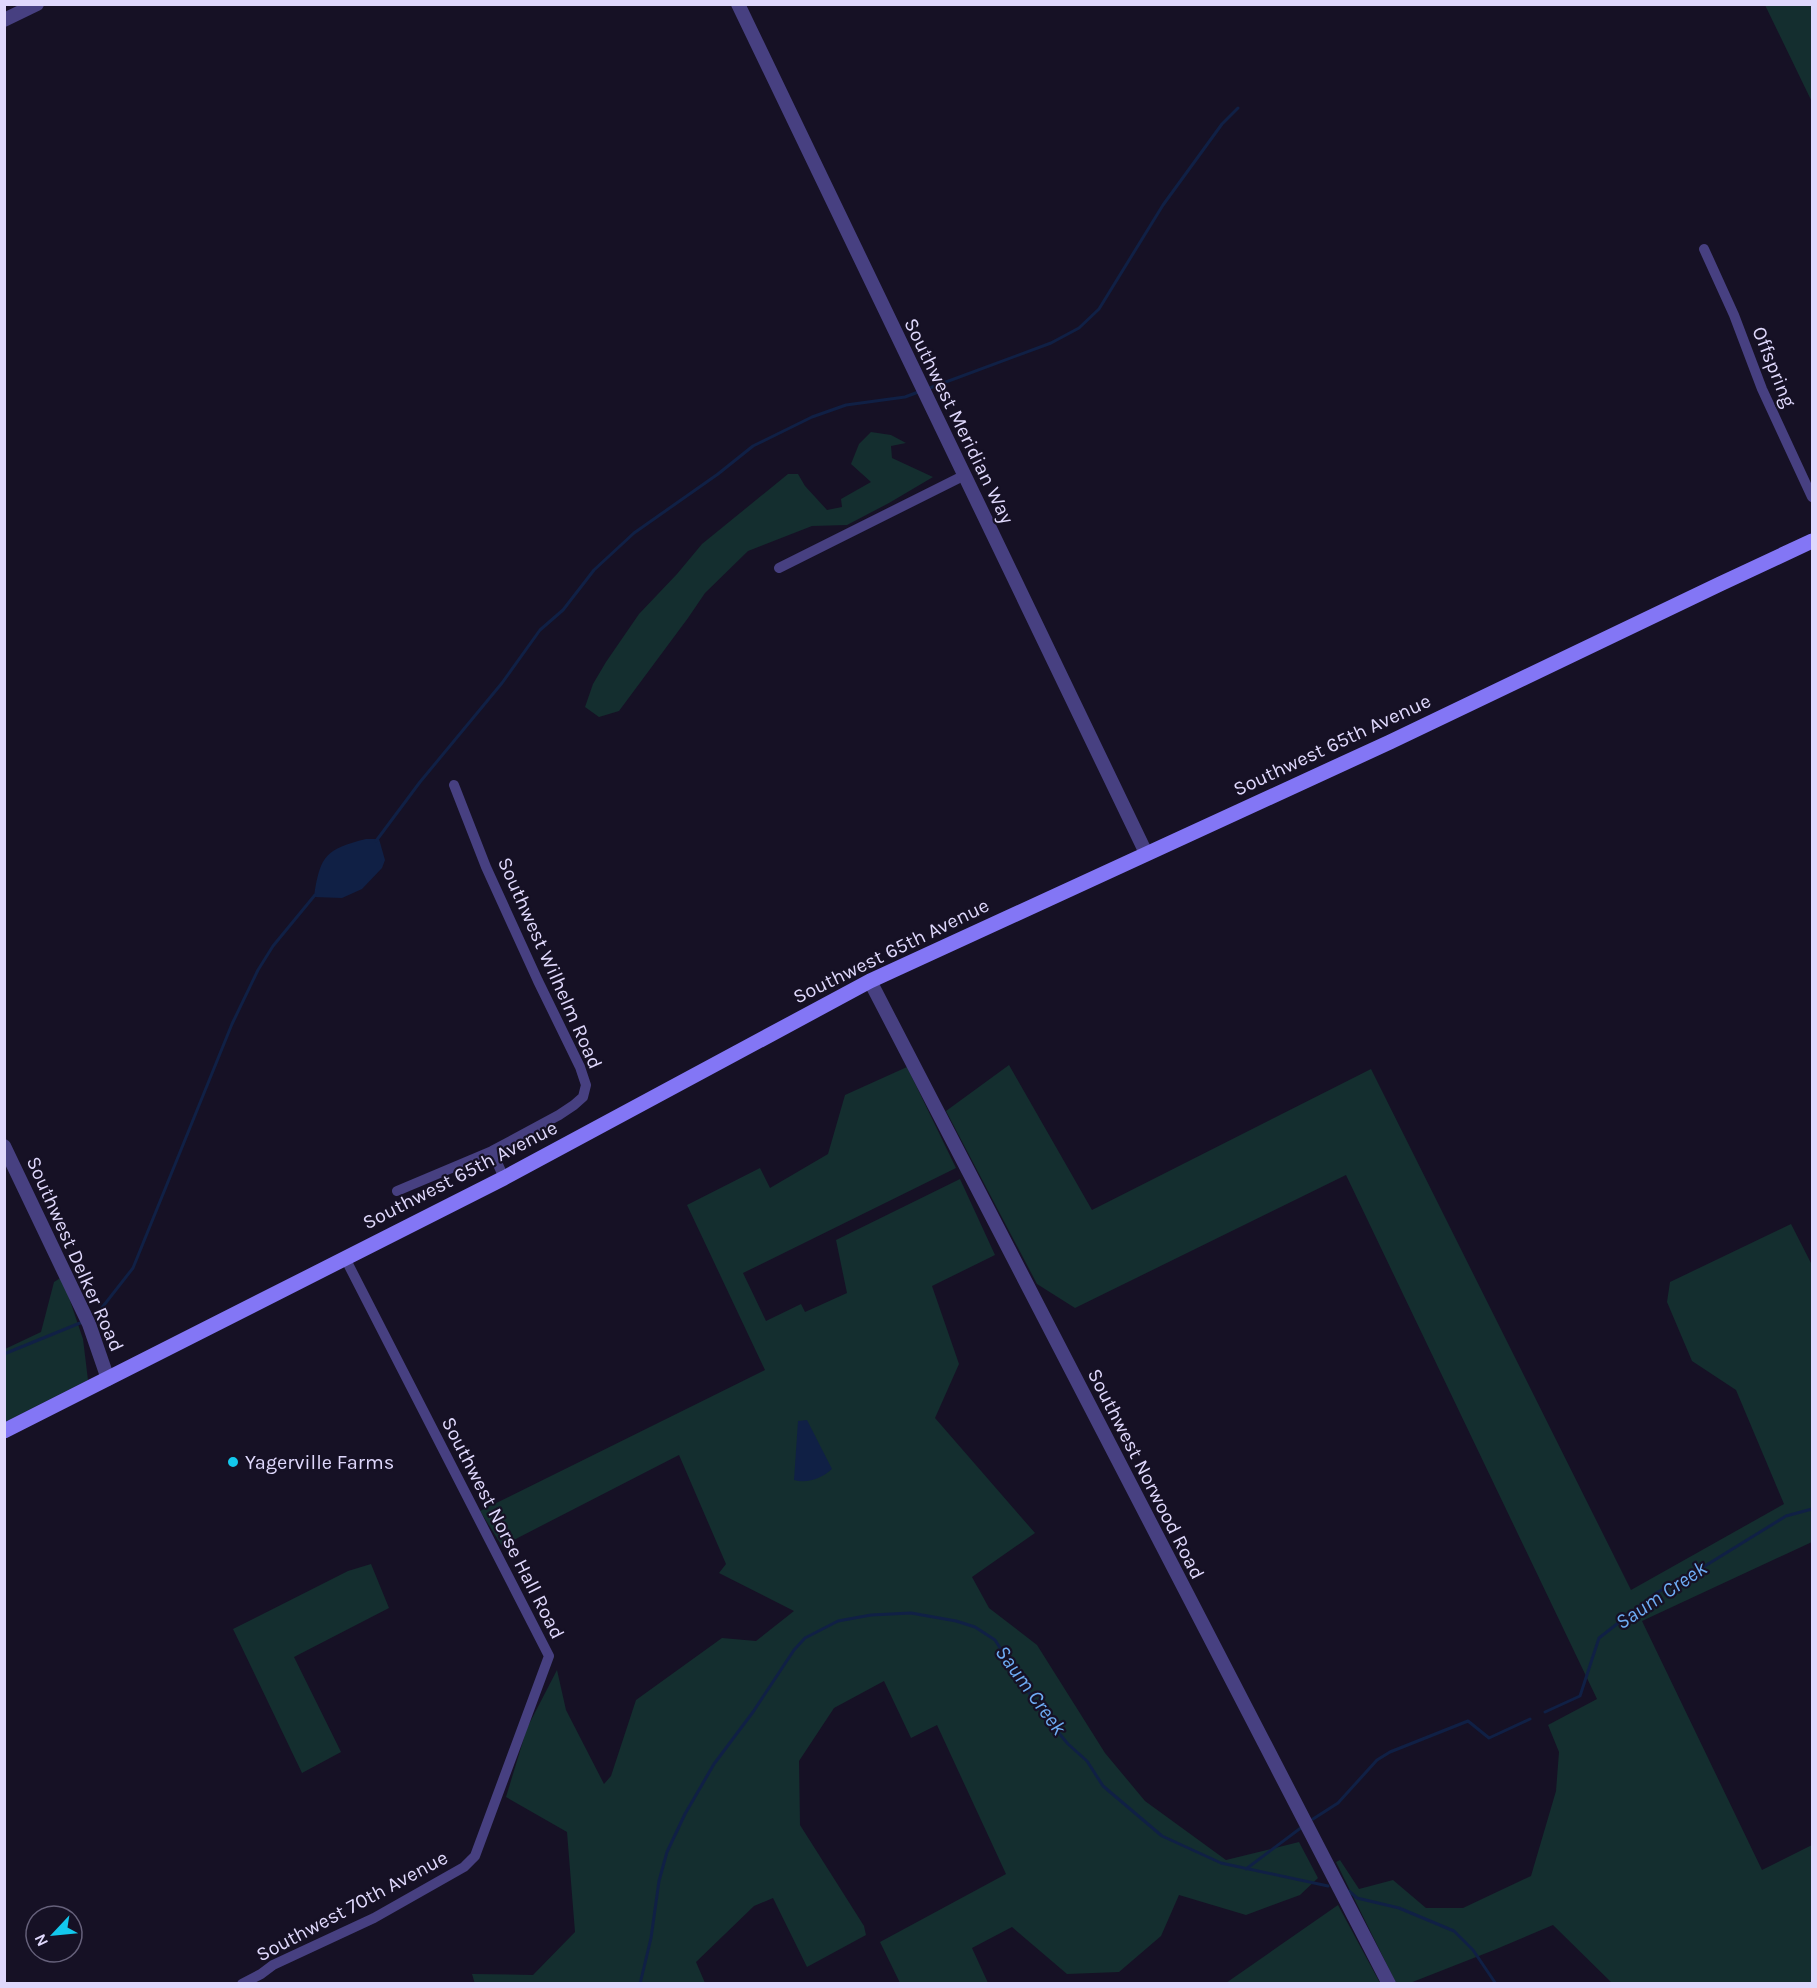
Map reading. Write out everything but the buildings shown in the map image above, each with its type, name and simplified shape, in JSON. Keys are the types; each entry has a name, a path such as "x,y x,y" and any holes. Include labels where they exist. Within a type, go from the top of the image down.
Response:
{"main road":[{"name":"Southwest 65th Avenue","path":"4,1431 504,1178 870,981 1390,742 1812,541"}],"street":[{"path":"4,20 38,4"},
{"name":"Southwest Meridian Way","path":"738,4 1146,853"},
{"name":"Offspring","path":"1704,249 1734,315 1761,389 1812,497"},
{"path":"779,568 963,476"},
{"name":"Southwest Wilhelm Road","path":"454,784 486,867 580,1067 586,1085 583,1097 574,1105 492,1151"},
{"name":"Southwest Norwood Road","path":"870,981 1389,1983"},
{"name":"Southwest Delker Road","path":"4,1146 89,1324 108,1379"},
{"path":"397,1191 492,1151 504,1178"},
{"name":"Southwest Norse Hall Road","path":"345,1258 549,1656 475,1856"},
{"name":"Southwest 70th Avenue","path":"242,1983 273,1965 374,1918 464,1867 475,1856"}],"green space":[{"path":"1765,5 1812,5 1812,102"},
{"path":"871,432 891,435 906,443 891,446 892,458 933,477 847,525 812,526 748,551 705,593 619,711 599,717 585,707 593,684 639,614 702,544 788,474 798,474 805,486 827,510 842,507 841,499 871,482 851,464 859,444"},
{"path":"1009,1065 1092,1210 1371,1069 1631,1590 1784,1504 1736,1390 1692,1361 1667,1302 1670,1282 1791,1224 1812,1265 1812,1542 1642,1621 1762,1870 1812,1845 1812,1983 1612,1983 1553,1925 1410,1983 1396,1983 1336,1862 1340,1860 1359,1889 1393,1880 1426,1908 1463,1908 1531,1876 1556,1791 1559,1752 1548,1725 1597,1699 1346,1175 1075,1308 1037,1284 946,1111"},
{"path":"907,1067 956,1168 743,1273 766,1321 801,1304 805,1312 847,1293 836,1240 960,1179 995,1255 932,1286 959,1364 935,1418 1035,1533 972,1577 989,1608 1037,1645 1105,1753 1145,1801 1226,1860 1299,1842 1318,1878 1300,1895 1246,1915 1179,1895 1161,1936 1119,1972 1067,1974 1012,1927 972,1948 988,1983 900,1983 880,1942 1006,1874 937,1725 911,1738 884,1681 834,1708 799,1761 800,1825 864,1926 866,1935 807,1967 773,1898 754,1906 696,1962 705,1983 475,1984 472,1974 533,1975 575,1932 567,1832 506,1797 527,1728 557,1670 566,1710 604,1784 611,1776 636,1700 722,1638 756,1641 794,1611 719,1573 726,1564 679,1455 502,1546 480,1511 765,1370 687,1205 760,1168 770,1188 828,1154 845,1095"},
{"path":"62,1277 83,1339 88,1380 5,1422 5,1349 41,1332 54,1282"},
{"path":"371,1564 389,1608 294,1657 341,1752 302,1773 233,1629 348,1571"},
{"path":"1338,1905 1380,1983 1226,1983"}],"water":[{"path":"366,839 379,839 385,860 382,868 362,889 342,898 314,897 319,872 327,856 342,846"},
{"path":"807,1420 832,1469 814,1479 799,1481 794,1480 798,1421"}],"waterway":[{"path":"927,389 1051,343 1079,328 1099,309 1163,205 1222,124 1238,108"},
{"path":"376,841 420,782 502,683 540,630 563,610 594,570 634,533 718,474 753,446 812,417 846,405 905,397 921,391"},
{"path":"97,1314 133,1268 232,1024 258,970 273,946 315,895"},
{"path":"4,1354 80,1323"},
{"name":"Saum Creek","path":"1545,1712 1580,1696 1599,1638 1658,1592 1786,1516 1812,1509"},
{"name":"Saum Creek","path":"640,1984 651,1938 659,1881 667,1852 685,1814 714,1764 753,1712 794,1650 805,1638 838,1621 871,1615 911,1613 956,1621 975,1627 995,1640 1042,1713 1068,1744 1087,1761 1103,1786 1162,1836 1221,1863 1328,1886"},
{"name":"Saum Creek","path":"1313,1819 1338,1803 1377,1760 1390,1752 1468,1721 1489,1738 1530,1719"},
{"name":"Saum Creek","path":"1246,1869 1302,1827"},
{"path":"1349,1891 1357,1898 1399,1908 1454,1931 1473,1950 1496,1984"}],"place":[{"name":"Yagerville Farms","path":"233,1462"}]}
